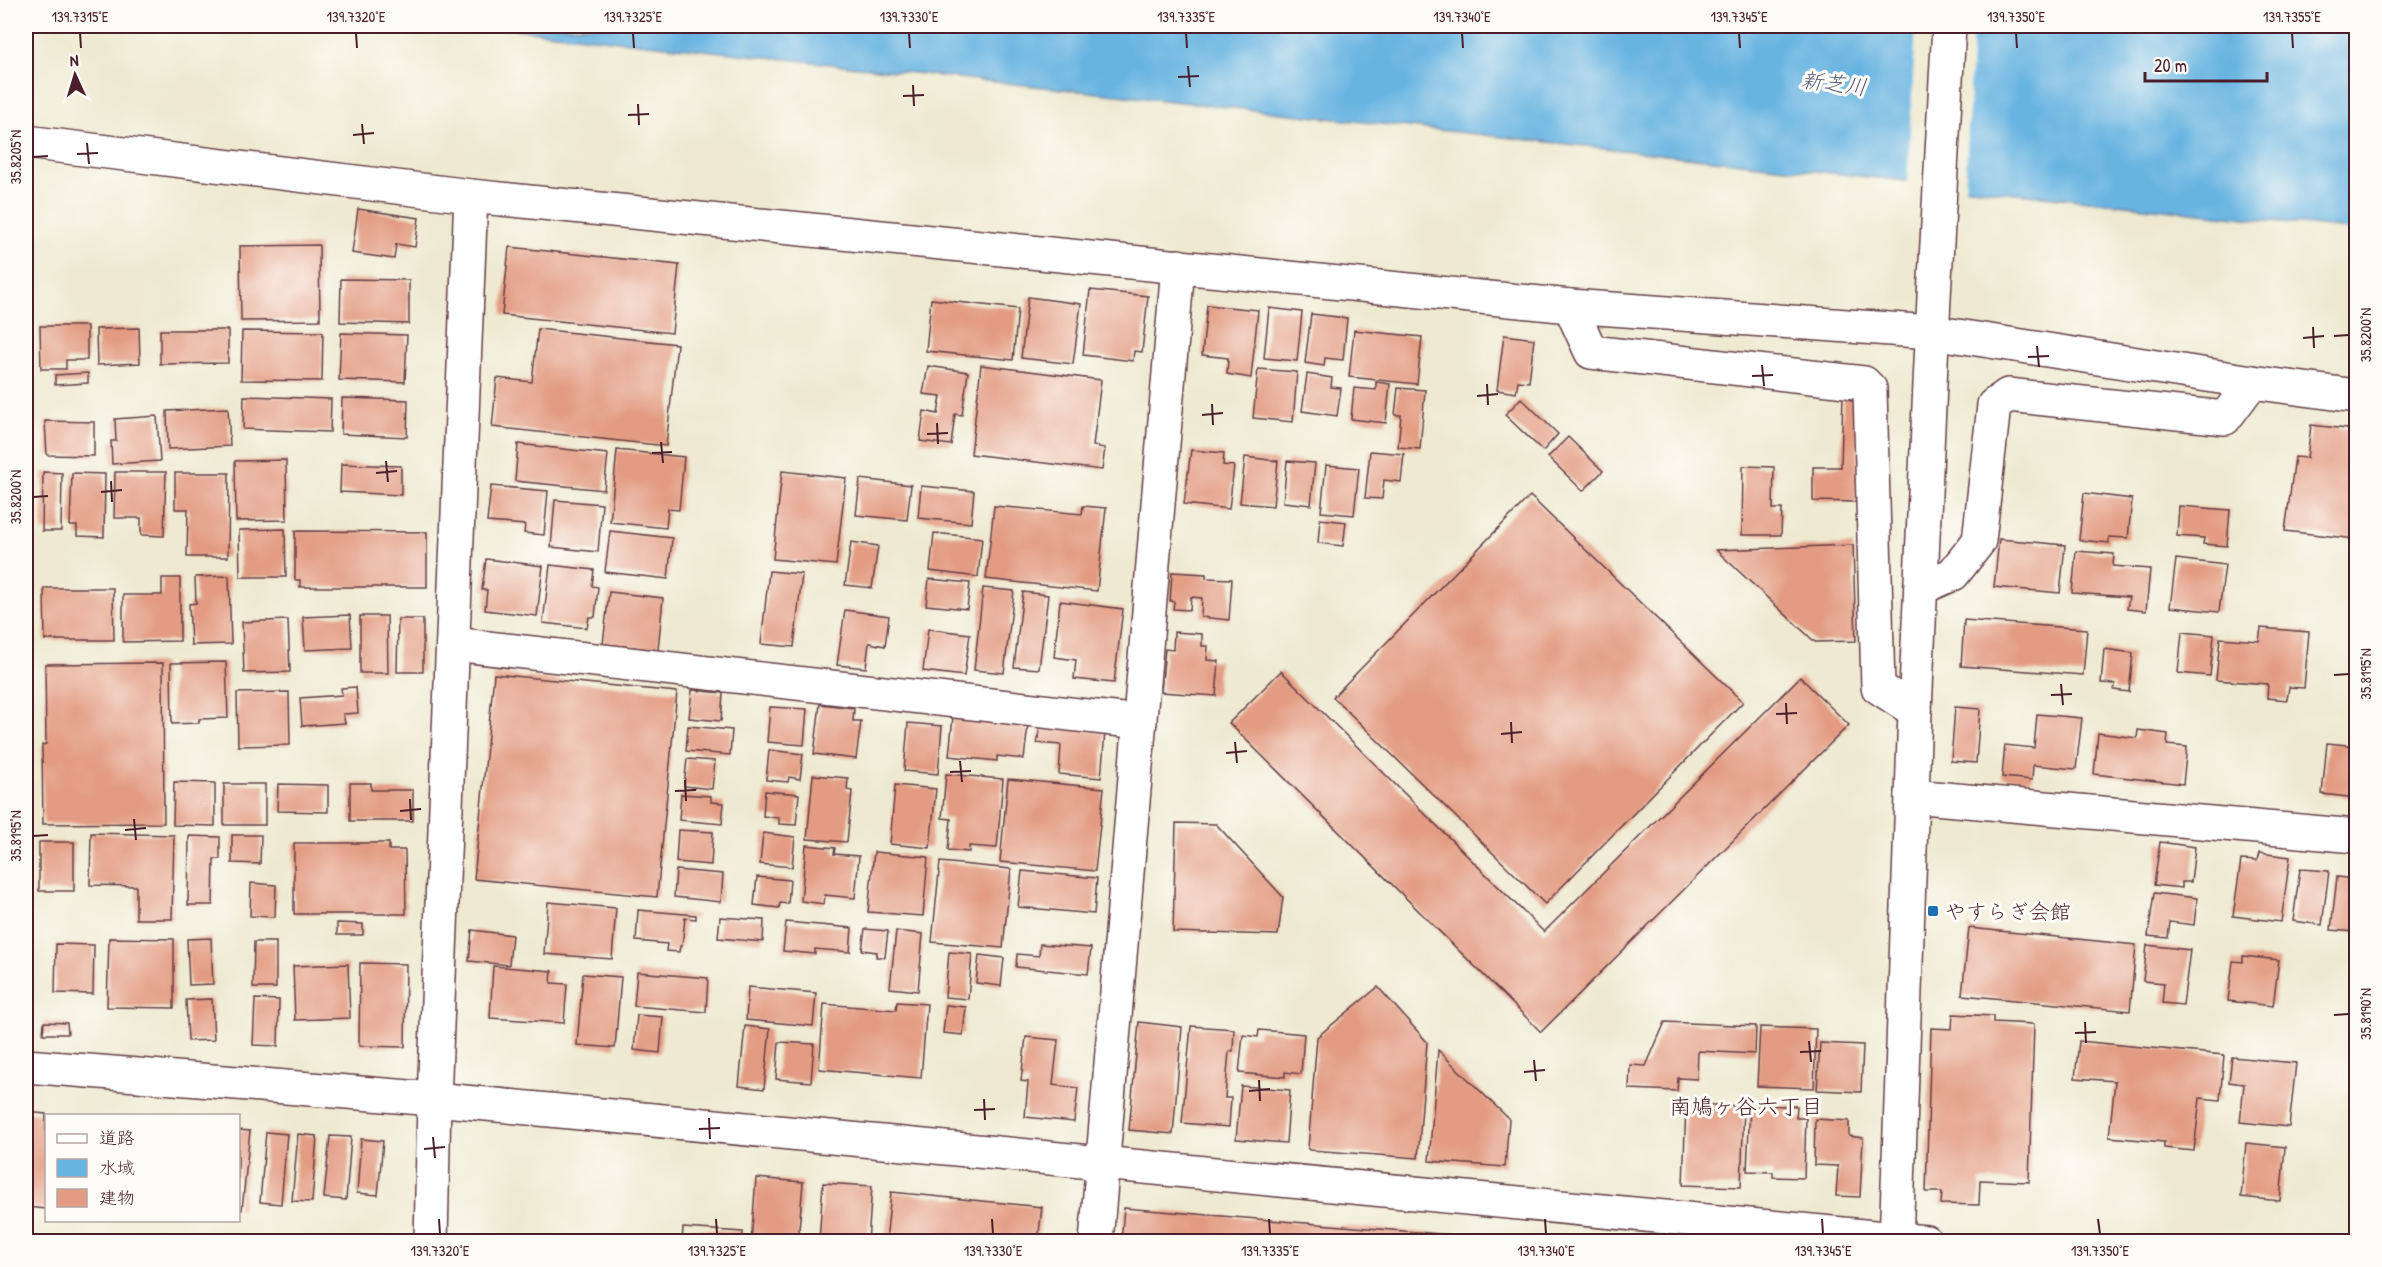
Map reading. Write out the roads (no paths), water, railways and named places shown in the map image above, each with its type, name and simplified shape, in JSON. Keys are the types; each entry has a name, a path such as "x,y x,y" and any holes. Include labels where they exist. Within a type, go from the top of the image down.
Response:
{"street":[{"path":"26,1066 434,1099 1906,1241 1915,711 1932,332 1949,26"},
{"path":"26,142 471,196 1570,306 1932,332 2356,396"},
{"path":"431,1242 434,1099 471,196"},
{"path":"1096,1242 1178,266"},
{"path":"1570,306 1592,352 1864,383 1870,389 1878,687 1915,711"},
{"path":"1921,588 1953,574 1978,541 1994,405 2008,395 2225,418 2252,382"},
{"path":"453,644 1140,722"},
{"path":"1912,796 2356,836"}],"water":[{"name":"新芝川","path":"482,26 2356,26 2356,230"}],"place":[{"name":"やすらぎ会館","path":"1933,911"}],"district":[{"name":"南鳩ヶ谷六丁目","path":"1746,1106"}]}
